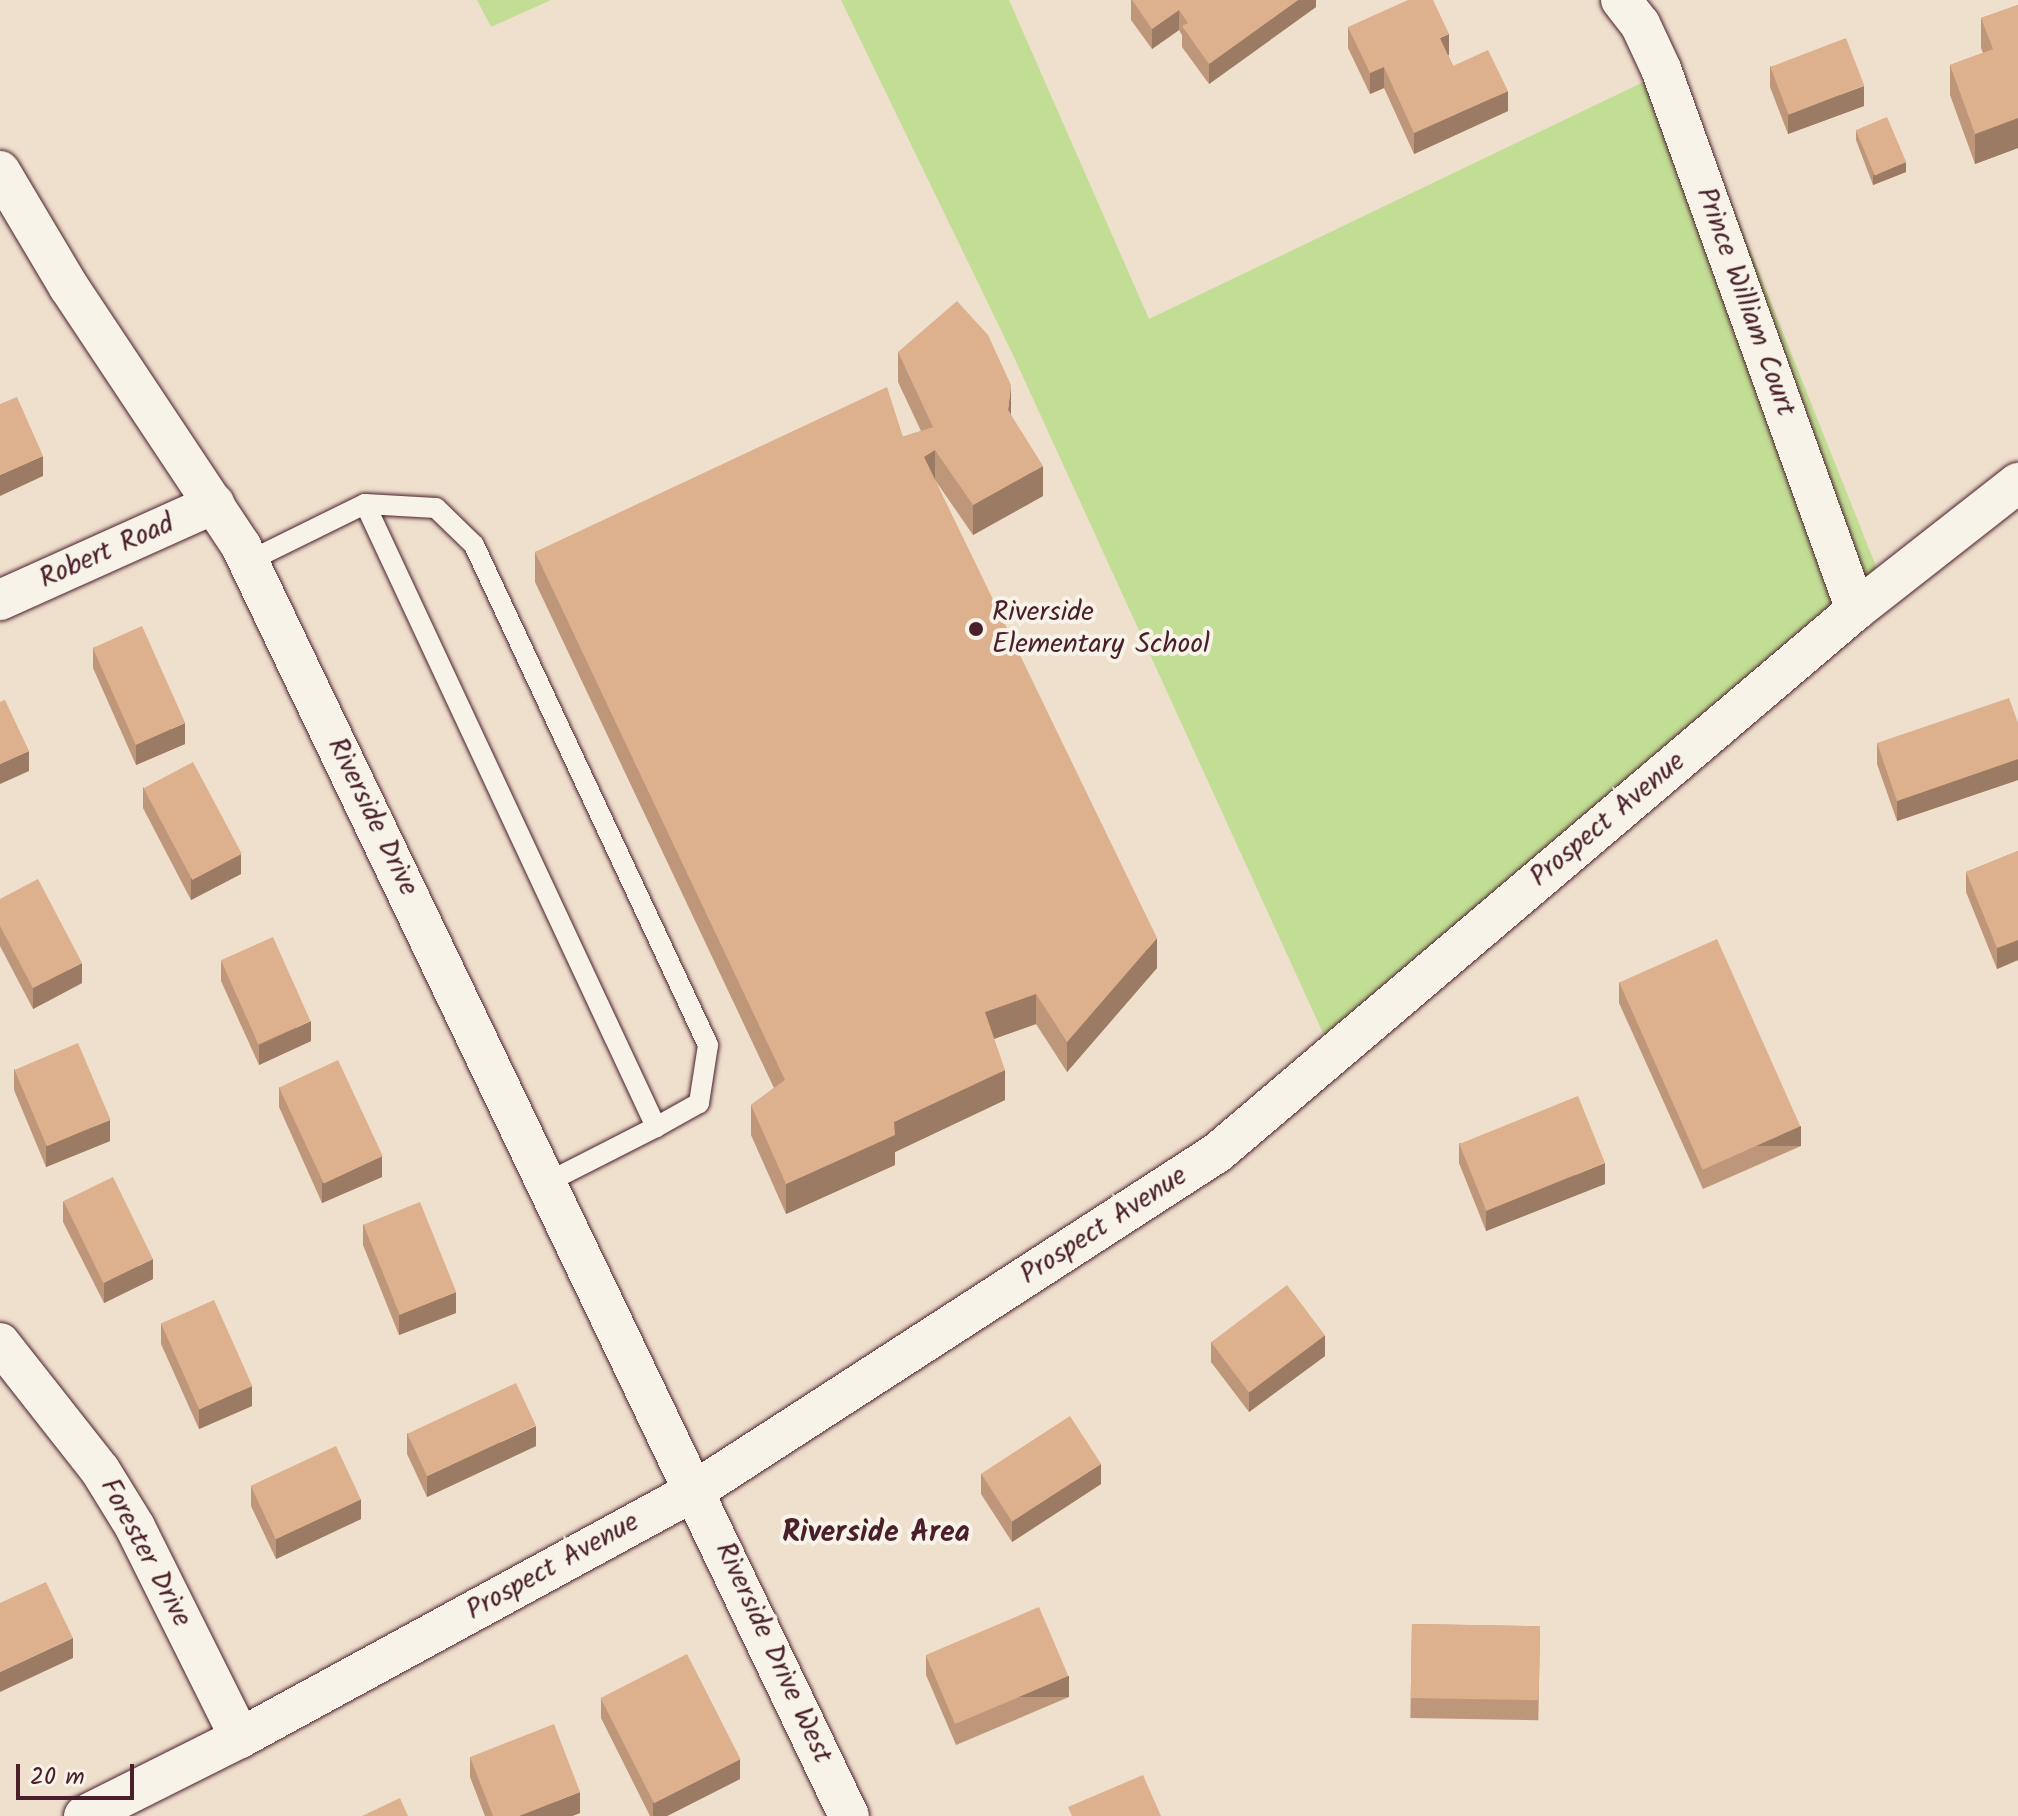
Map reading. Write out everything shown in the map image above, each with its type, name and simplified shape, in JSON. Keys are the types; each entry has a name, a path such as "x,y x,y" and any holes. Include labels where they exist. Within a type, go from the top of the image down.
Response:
{"street":[{"name":"Prince William Court","path":"1621,0 1640,24 1661,69 1856,610"},
{"name":"Riverside Drive","path":"0,171 69,287 249,561 696,1490"},
{"name":"Prospect Avenue","path":"84,1816 240,1738 696,1490 1217,1153 1856,610 2018,483"},
{"name":"Robert Road","path":"0,600 214,504"},
{"name":"Forester Drive","path":"0,1343 121,1504 240,1738"},
{"name":"Riverside Drive West","path":"696,1490 849,1816"}],"lane":[{"path":"365,504 656,1127"},
{"path":"249,561 365,504 436,508 474,545 708,1045 699,1103 548,1182"}],"green space":[{"path":"477,0 551,0 491,27"},
{"path":"841,0 1009,0 1149,319 1677,66 1887,594 1339,1068 1014,357"}],"building":[{"path":"1132,0 1298,0 1209,64 1182,26 1188,23 1179,10 1152,29"},
{"path":"1408,0 1433,0 1449,34 1440,38 1453,66 1488,50 1508,91 1414,133 1384,67 1370,73 1348,27"},
{"path":"2018,5 2018,118 1975,134 1950,65 1993,49 1981,18"},
{"path":"1846,38 1864,86 1789,115 1770,67"},
{"path":"1887,117 1906,162 1875,175 1856,130"},
{"path":"957,301 988,335 1011,385 1008,410 1043,466 973,505 935,450 924,457 1157,938 1067,1042 1036,994 985,1012 1005,1070 894,1122 895,1135 786,1184 751,1105 785,1080 535,552 887,387 903,437 933,427 898,352"},
{"path":"17,397 43,456 0,475 0,404"},
{"path":"142,626 185,723 136,745 93,648"},
{"path":"2009,698 2018,723 2018,759 1897,801 1877,743"},
{"path":"5,700 29,751 0,764 0,702"},
{"path":"193,762 242,854 192,880 144,788"},
{"path":"2018,851 2018,940 1997,948 1966,872"},
{"path":"38,879 82,963 33,988 0,926 0,899"},
{"path":"273,937 310,1021 258,1044 221,960"},
{"path":"1717,939 1800,1126 1703,1170 1619,983"},
{"path":"78,1043 110,1119 47,1146 14,1070"},
{"path":"338,1060 383,1156 324,1184 279,1087"},
{"path":"1578,1096 1605,1163 1486,1211 1459,1144"},
{"path":"113,1177 153,1259 103,1283 64,1201"},
{"path":"420,1202 456,1292 400,1315 363,1225"},
{"path":"1287,1285 1325,1335 1249,1392 1211,1342"},
{"path":"214,1300 252,1386 199,1409 161,1324"},
{"path":"516,1383 536,1426 427,1476 407,1434"},
{"path":"1070,1416 1101,1464 1012,1522 981,1474"},
{"path":"336,1446 361,1499 276,1539 251,1486"},
{"path":"46,1582 73,1638 0,1672 0,1603"},
{"path":"1039,1607 1068,1676 955,1724 926,1655"},
{"path":"1412,1624 1540,1626 1539,1700 1411,1698"},
{"path":"687,1654 741,1759 654,1803 601,1698"},
{"path":"554,1724 580,1792 519,1816 493,1816 470,1757"},
{"path":"1143,1775 1161,1816 1072,1816 1068,1807"},
{"path":"400,1798 408,1816 362,1816"}],"place":[{"name":"Riverside Elementary School","path":"976,629"}],"district":[{"name":"Riverside Area","path":"876,1533"}]}
